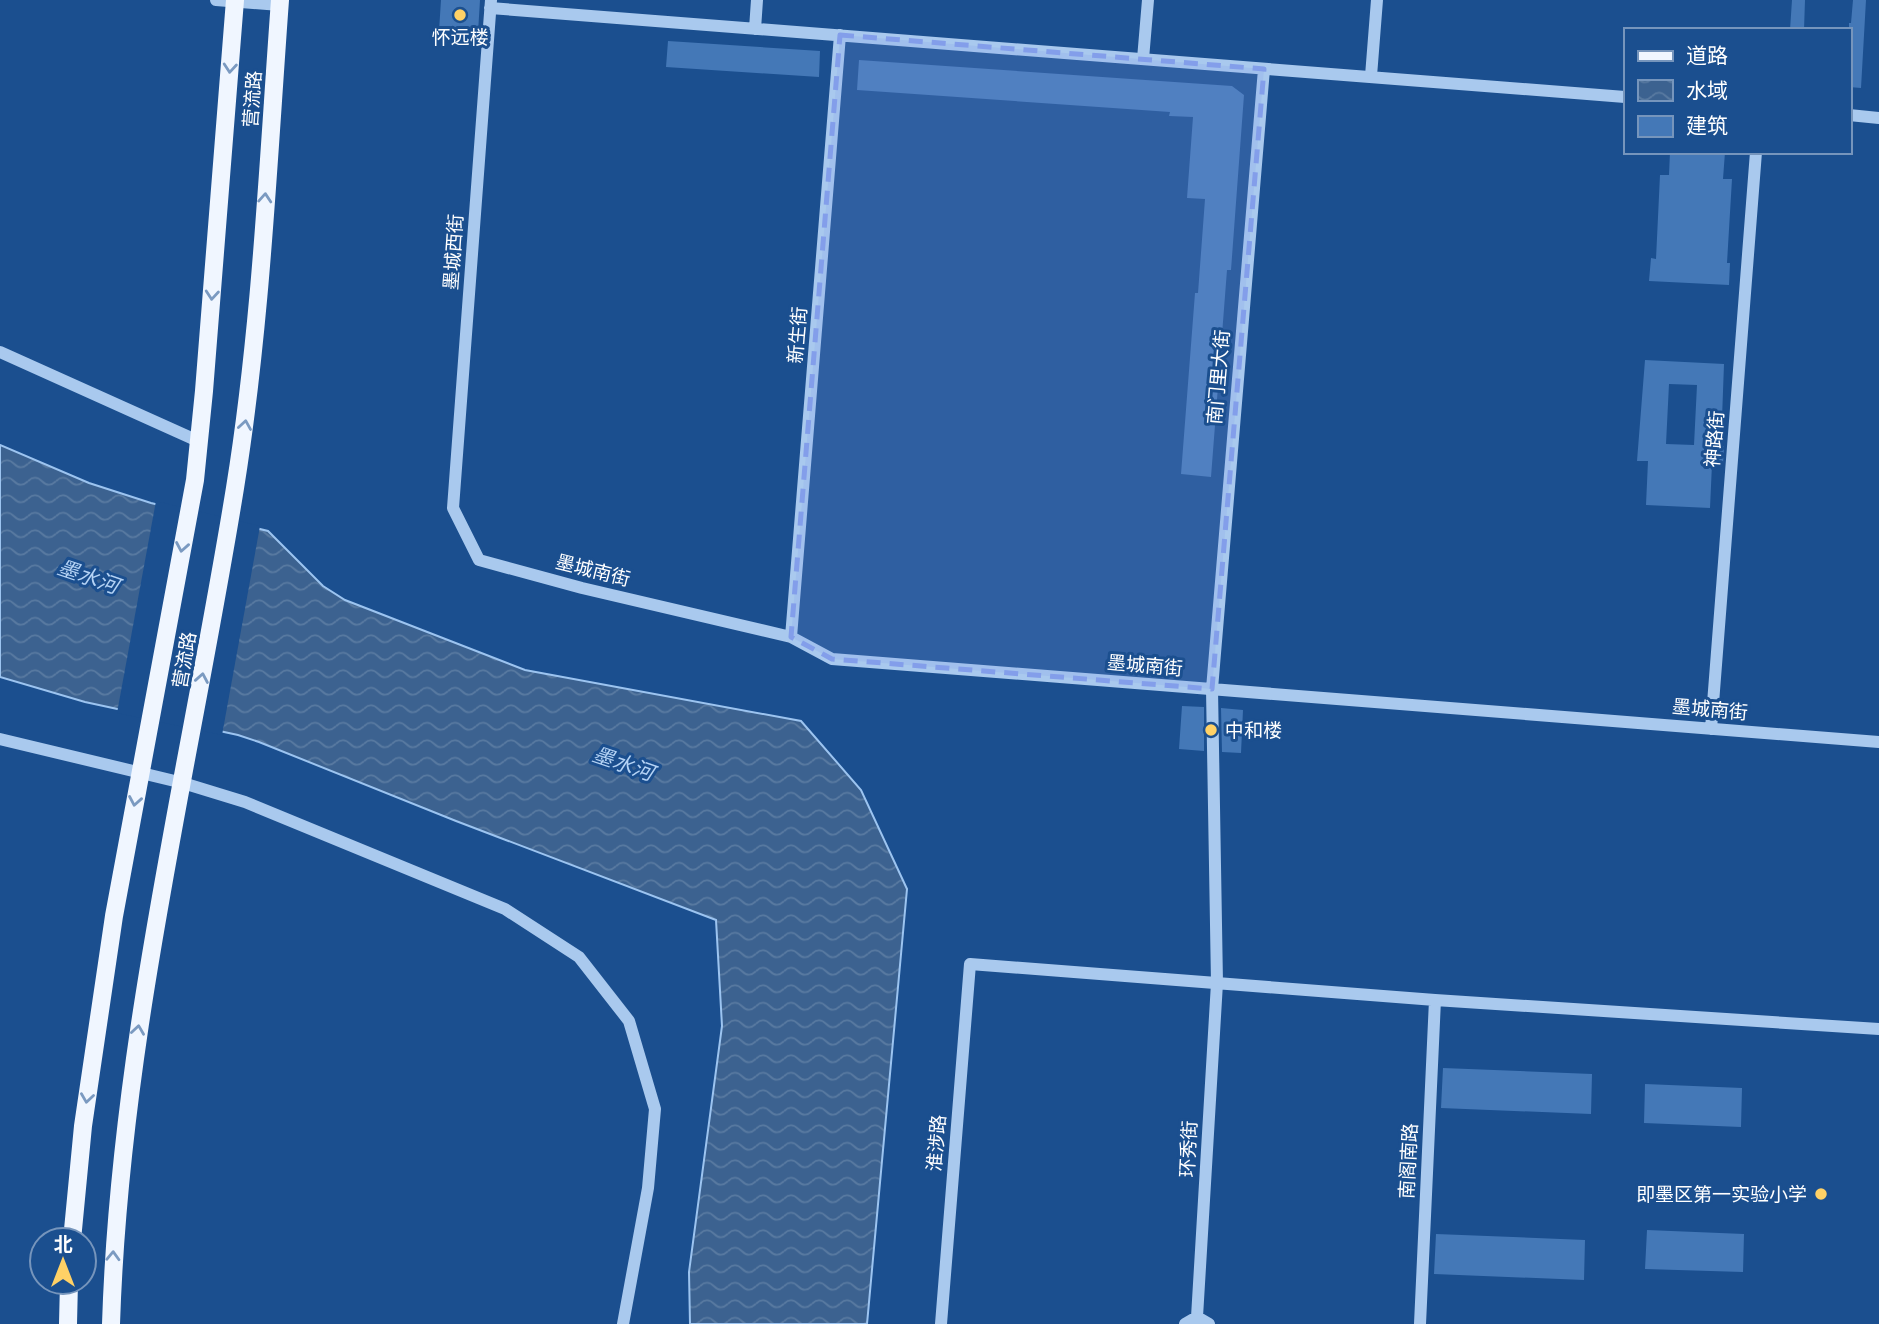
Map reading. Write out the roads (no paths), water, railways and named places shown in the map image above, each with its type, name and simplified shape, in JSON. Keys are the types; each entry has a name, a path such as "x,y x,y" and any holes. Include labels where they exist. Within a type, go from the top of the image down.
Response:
{"main road":[{"name":"营流路","path":"73,1226 83,1126 114,916 194,480 204,391 235,1"},
{"name":"营流路","path":"111,1324 113,1239 125,1119 156,919 190,746 250,395 280,3"},
{"path":"68,1324 69,1296"}],"street":[{"path":"216,0 280,3"},
{"path":"755,29 757,0"},
{"path":"1143,59 1148,0"},
{"path":"1371,76 1377,0"},
{"path":"490,4 755,29 1624,97"},
{"name":"墨城西街","path":"453,508 490,4"},
{"name":"新生街","path":"791,637 840,35"},
{"name":"南门里大街","path":"1217,983 1212,689 1264,69"},
{"path":"1851,115 1879,118"},
{"name":"神路街","path":"1711,729 1756,154"},
{"path":"0,352 198,440"},
{"name":"墨城南街","path":"453,508 479,560 582,588 791,637 832,659 1879,742"},
{"path":"0,739 183,783 245,802 505,909 579,957 629,1021 655,1109 648,1188 623,1324"},
{"name":"淮涉路","path":"941,1324 970,964 1217,983"},
{"path":"1217,983 1879,1029"},
{"name":"环秀街","path":"1197,1317 1217,983"},
{"name":"南阁南路","path":"1420,1324 1435,1000"},
{"path":"1185,1324 1197,1317 1209,1324"}],"water":[{"name":"墨水河","path":"0,445 89,483 151,503 268,531 323,586 345,600 525,670 801,721 861,790 907,889 867,1324 690,1324 689,1272 722,1026 716,920 456,821 259,742 238,735 85,702 0,677"}],"place":[{"name":"怀远楼","path":"460,15"},
{"name":"中和楼","path":"1211,730"},
{"name":"即墨区第一实验小学","path":"1821,1194"}]}
